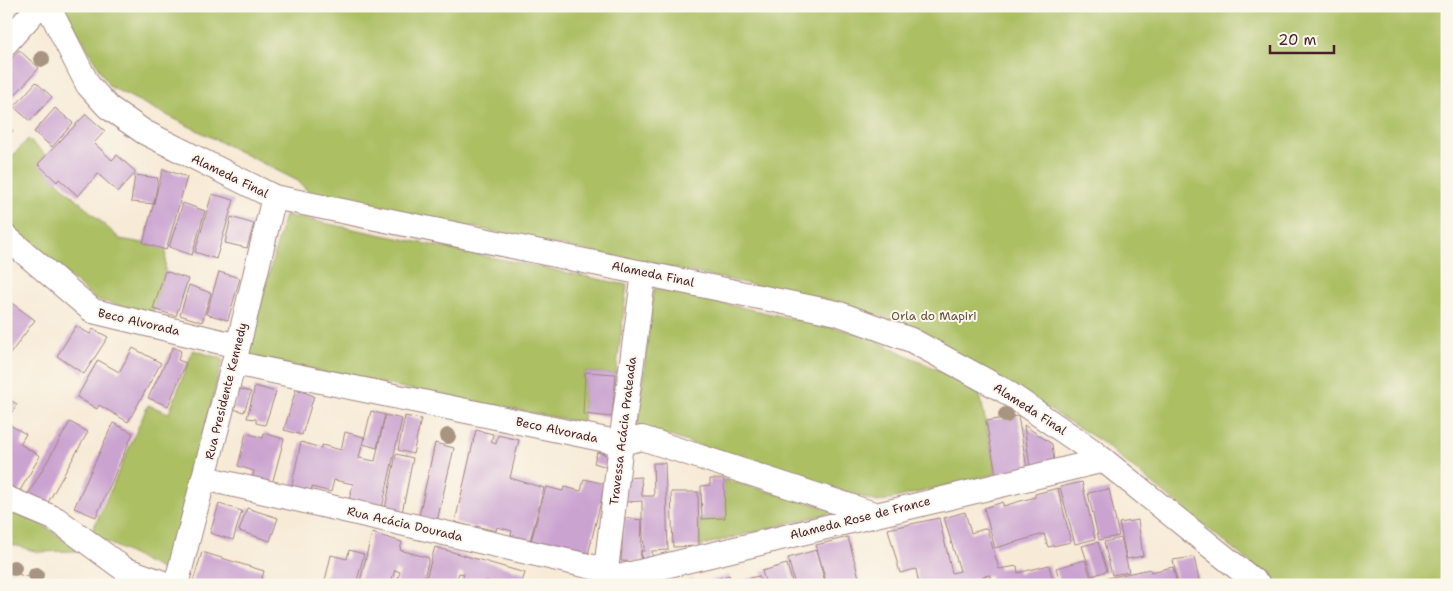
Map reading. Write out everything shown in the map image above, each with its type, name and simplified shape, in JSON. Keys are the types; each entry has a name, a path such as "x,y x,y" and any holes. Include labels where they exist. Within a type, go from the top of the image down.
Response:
{"street":[{"path":"6,43 39,6"},
{"name":"Alameda Final","path":"48,6 88,85 108,107 144,132 274,198 837,313 911,340 1004,391 1104,460 1259,585"},
{"name":"Rua Presidente Kennedy","path":"176,585 274,198"},
{"name":"Beco Alvorada","path":"6,237 93,311 236,354 621,443 642,438 874,514"},
{"name":"Travessa Acácia Prateada","path":"612,578 621,443 644,273"},
{"name":"Alameda Rose de France","path":"612,578 1104,460"},
{"name":"Rua Acácia Dourada","path":"204,478 612,578"},
{"path":"6,498 56,519 126,577 169,585"}],"green space":[{"name":"Orla do Mapiri","path":"63,6 1447,6 1447,585 1278,585 1096,438 914,328 842,303 310,194 298,181 109,86"},
{"path":"28,139 46,155 38,164 120,239 166,250 165,271 152,314 95,299 6,223 6,163"},
{"path":"285,215 627,285 616,374 585,372 583,423 246,357"},
{"path":"654,288 862,334 979,389 996,474 878,502 637,426"},
{"path":"193,350 223,359 167,572 91,534 148,405 169,413"},
{"path":"724,479 838,511 699,546 699,519 724,518"},
{"path":"6,512 17,514 45,526 78,551 38,552 6,543"}],"building":[{"path":"19,50 39,68 6,105 6,65"},
{"path":"36,82 52,97 30,121 14,107"},
{"path":"55,108 73,123 52,147 34,132"},
{"path":"86,114 105,131 94,143 112,160 117,155 136,172 118,192 98,174 78,196 59,179 57,182 38,164"},
{"path":"6,125 13,131 6,138"},
{"path":"163,169 187,177 166,250 143,243"},
{"path":"135,175 158,178 154,204 131,202"},
{"path":"212,194 234,200 216,259 195,252"},
{"path":"183,203 205,211 192,255 169,247"},
{"path":"231,217 254,224 247,248 225,243"},
{"path":"165,271 188,279 176,316 153,309"},
{"path":"219,272 240,278 228,320 206,314"},
{"path":"189,285 211,293 202,322 180,315"},
{"path":"6,299 35,320 10,354 6,351"},
{"path":"76,326 90,334 93,329 108,337 84,374 57,356"},
{"path":"173,347 181,351 178,360 186,363 168,406 148,398"},
{"path":"133,348 161,363 128,422 99,405 97,409 77,397 98,360 119,372"},
{"path":"585,372 616,374 612,417 583,414"},
{"path":"255,386 276,392 265,425 256,423 256,419 247,418"},
{"path":"240,389 251,392 244,412 233,409"},
{"path":"296,389 314,396 302,435 284,430"},
{"path":"6,398 17,404 6,421"},
{"path":"371,411 385,415 377,448 363,444"},
{"path":"385,415 402,419 382,508 348,504 353,484 334,480 331,492 312,487 310,494 291,489 301,442 321,448 322,445 341,450 345,432 364,437 359,458 375,461"},
{"path":"405,416 421,419 413,454 398,450"},
{"path":"1018,416 1027,468 996,474 986,421"},
{"path":"70,422 88,432 46,506 27,496"},
{"path":"6,423 26,434 20,444 40,456 18,494 6,487"},
{"path":"113,423 133,433 96,517 74,508"},
{"path":"1024,425 1052,444 1054,462 1030,467"},
{"path":"476,430 493,434 491,442 496,444 498,435 519,440 510,478 544,488 530,541 511,536 512,531 497,527 496,531 455,522"},
{"path":"246,433 263,438 264,433 284,439 272,484 252,479 254,471 238,466"},
{"path":"435,443 454,448 437,521 419,516"},
{"path":"597,452 610,456 607,467 594,463"},
{"path":"396,454 413,458 402,513 385,509"},
{"path":"653,463 665,463 668,550 652,551 653,563 642,564 641,551 644,551 642,501 626,502 625,478 641,477 642,496 654,496"},
{"path":"584,479 605,484 588,555 531,541 546,487 563,491 564,487 581,491"},
{"path":"710,479 724,479 725,518 702,519 701,486 710,485"},
{"path":"1082,482 1095,539 1075,544 1060,487"},
{"path":"1058,488 1071,542 1048,547 1044,534 995,548 984,508 1003,502 1003,506"},
{"path":"1109,489 1119,536 1099,540 1088,493"},
{"path":"671,492 698,492 699,546 673,547"},
{"path":"219,504 242,511 233,540 210,533"},
{"path":"247,508 278,518 270,541 239,531"},
{"path":"965,512 971,533 987,528 999,569 1017,566 1018,573 1049,565 1054,585 991,585 990,575 983,576 986,585 919,585 916,569 900,573 888,529 939,518 952,573 960,571 944,518"},
{"path":"624,518 642,520 640,562 621,561"},
{"path":"1138,520 1143,556 1127,559 1119,523"},
{"path":"372,533 402,542 400,550 429,558 422,585 396,585 400,572 395,570 390,585 359,585"},
{"path":"848,537 861,585 827,585 816,545"},
{"path":"1121,538 1129,572 1112,575 1104,542"},
{"path":"1098,542 1107,571 1092,576 1082,546"},
{"path":"435,547 525,573 521,585 487,585 488,581 486,581 485,585 460,585 464,574 459,573 455,585 424,585"},
{"path":"349,550 364,554 356,585 324,585 331,555 347,559"},
{"path":"816,550 826,585 795,585 788,558"},
{"path":"202,552 264,571 260,585 192,585"},
{"path":"1194,557 1200,585 1178,585 1173,560"},
{"path":"1085,560 1092,581 1078,585 1061,585 1056,568"},
{"path":"787,564 793,585 766,585 762,571"},
{"path":"1173,567 1177,585 1100,585 1098,580 1150,569 1151,572"},
{"path":"6,571 36,579 34,585 6,585"},
{"path":"729,575 732,585 698,585 698,584"},
{"path":"759,576 762,585 738,585 737,581"},
{"path":"693,579 695,585 673,585 673,584"}]}
